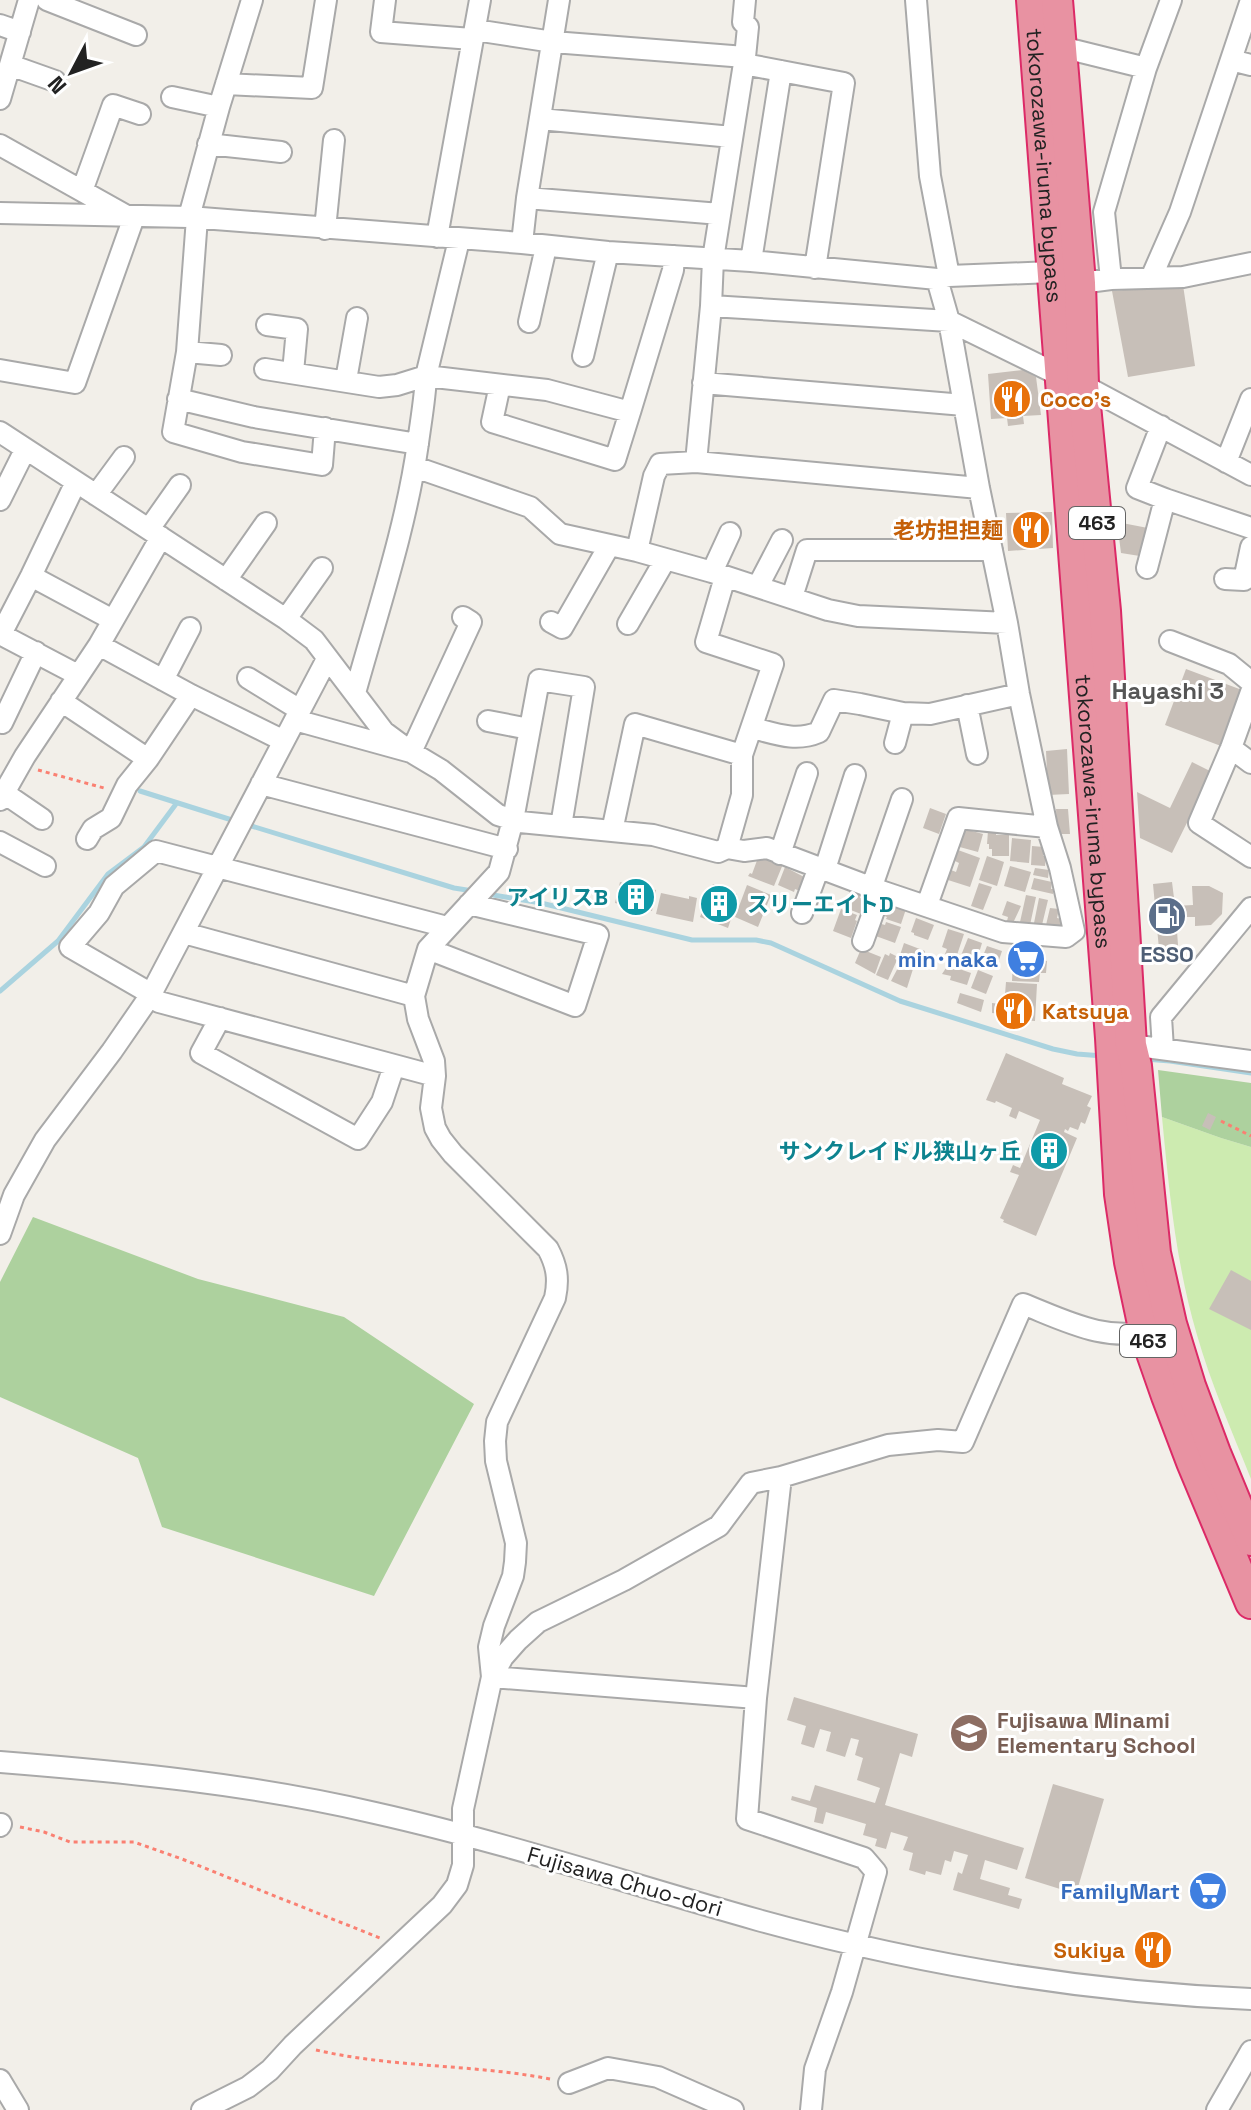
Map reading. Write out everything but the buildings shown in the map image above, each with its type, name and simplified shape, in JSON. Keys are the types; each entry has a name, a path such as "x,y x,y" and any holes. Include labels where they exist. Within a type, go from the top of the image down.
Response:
{"highway":[{"name":"tokorozawa-iruma bypass","path":"1032,0 1066,277"},
{"name":"tokorozawa-iruma bypass","path":"1057,0 1061,47 1066,277 1098,865 1125,1051"},
{"name":"tokorozawa-iruma bypass","path":"1072,380 1105,611 1125,1051 1120,1194 1130,1262 1158,1328 1190,1386 1251,1540"},
{"name":"tokorozawa-iruma bypass","path":"1158,1328 1192,1462 1251,1603"}],"street":[{"path":"0,99 29,0"},
{"path":"47,0 136,35"},
{"path":"252,0 208,144 193,218 187,352 173,432 242,452 322,465 325,428"},
{"path":"226,84 312,88 326,0"},
{"path":"385,0 381,32 474,35 745,61 844,83 815,268"},
{"path":"437,237 480,0"},
{"path":"522,243 559,0"},
{"path":"696,462 713,259 745,61 748,27 743,22 745,0"},
{"path":"0,432 314,640 384,732 441,770 498,815 513,820 653,835 718,852 727,848 744,851 767,848 1003,932 1066,937 1074,931 1047,827 1019,694 949,321 930,176 916,0"},
{"path":"1111,279 1104,212 1146,68 1171,0"},
{"path":"1151,278 1241,62 1249,12"},
{"path":"0,25 20,32"},
{"path":"1061,47 1146,68"},
{"path":"10,65 55,81"},
{"path":"751,261 781,71"},
{"path":"172,97 219,107"},
{"path":"82,191 113,105 140,114"},
{"path":"540,119 732,137"},
{"path":"325,229 334,140"},
{"path":"208,144 281,152"},
{"path":"0,145 131,217"},
{"path":"527,198 720,214"},
{"path":"0,213 193,218 943,278 1183,277 1251,263"},
{"path":"0,370 75,383 131,217"},
{"path":"355,693 403,524 415,467 426,376 459,240"},
{"path":"529,322 546,247"},
{"path":"583,356 608,252"},
{"path":"500,385 492,422 615,460 673,270 674,256"},
{"path":"711,306 949,321 1072,380 1251,475"},
{"path":"346,380 357,318"},
{"path":"267,325 297,329 293,372"},
{"path":"187,352 221,355"},
{"path":"265,369 379,387 426,376 547,390 630,412"},
{"path":"703,383 964,405"},
{"path":"178,399 254,417 418,444"},
{"path":"1226,462 1251,399"},
{"path":"1161,426 1137,488 1251,528"},
{"path":"0,500 25,450"},
{"path":"96,495 124,457"},
{"path":"637,551 654,476 660,464 696,462 979,488"},
{"path":"415,467 530,507 560,534 637,551 828,610 858,616 1007,623"},
{"path":"76,482 0,634 78,675"},
{"path":"42,819 2,797 19,765 99,645 180,485"},
{"path":"1147,568 1165,499"},
{"path":"226,580 266,523"},
{"path":"727,848 742,795 742,755 773,664 706,642 730,533"},
{"path":"758,586 782,540"},
{"path":"551,622 562,628 609,546"},
{"path":"1225,579 1244,580 1251,547"},
{"path":"792,597 807,550 992,550"},
{"path":"628,624 665,560"},
{"path":"286,619 322,568"},
{"path":"31,576 113,620"},
{"path":"411,752 471,622 463,617"},
{"path":"163,680 190,628"},
{"path":"1170,641 1229,664 1251,682"},
{"path":"99,645 284,741"},
{"path":"0,722 36,652"},
{"path":"0,1234 14,1195 45,1140 150,996 327,659"},
{"path":"248,678 297,715 411,752"},
{"path":"202,2110 248,2087 270,2070 442,1905 457,1885 463,1865 463,1809 492,1677 489,1647 513,1576 516,1543 496,1461 497,1422 555,1298 558,1283 556,1264 548,1249 453,1154 435,1128 431,1108 434,1061 418,1019 414,996 428,949 499,872 507,849 539,680 584,687 561,826"},
{"path":"1251,692 1199,823 1251,857"},
{"path":"753,728 790,738 809,737 819,732 834,700 903,713 930,714 1019,694"},
{"path":"87,839 93,829 111,818 127,785 191,695"},
{"path":"61,701 148,759"},
{"path":"967,705 977,754"},
{"path":"895,743 903,713"},
{"path":"488,721 529,729"},
{"path":"612,831 635,724 742,755"},
{"path":"1231,748 1251,763"},
{"path":"780,854 807,773"},
{"path":"802,913 822,868 855,775"},
{"path":"261,784 507,849"},
{"path":"863,941 902,799"},
{"path":"927,905 958,818 1047,827"},
{"path":"0,842 45,866"},
{"path":"435,1076 159,1002 141,988 70,947 99,913 114,886 156,851 447,927"},
{"path":"1060,868 1098,865"},
{"path":"428,949 575,1006 598,935 472,902"},
{"path":"1163,1049 1161,1017 1251,908"},
{"path":"184,933 414,996"},
{"path":"220,1018 201,1053 358,1139 382,1102 394,1066"},
{"path":"1125,1051 1163,1049 1251,1061"},
{"path":"492,1677 510,1649 538,1622 624,1580 719,1526 751,1483 888,1445 938,1440 963,1442 1023,1304 1092,1331 1115,1334 1158,1328"},
{"path":"781,1477 756,1698 747,1819 864,1858 876,1872 842,1992 815,2069 811,2110"},
{"path":"492,1677 756,1698"},
{"name":"Fujisawa Chuo-dori","path":"0,1762 253,1788 463,1834 760,1920 856,1944 1090,1987 1174,1996 1251,1999"},
{"path":"1217,2110 1251,2051"},
{"path":"569,2083 608,2068 658,2077 733,2110"},
{"path":"0,2080 18,2110"}],"path":[{"path":"19,765 123,794"},
{"path":"1221,1121 1251,1136"},
{"path":"0,1825 44,1832 70,1842 134,1842 399,1945"},
{"path":"293,2045 391,2062 522,2074 569,2083"}],"green space":[{"path":"1158,1070 1251,1083 1251,1147 1162,1117"},
{"path":"1162,1117 1251,1147 1251,1479 1209,1371 1190,1308 1174,1227"},
{"path":"33,1217 198,1279 344,1317 474,1404 374,1596 162,1527 138,1458 0,1397 0,1282"}],"waterway":[{"path":"140,791 235,821"},
{"path":"0,991 58,941 108,874 144,847 176,804"},
{"path":"245,824 454,888 473,891"},
{"path":"487,894 541,903 692,940 756,940 771,943 900,1001 1053,1049 1103,1056"},
{"path":"1145,1059 1251,1073"}],"place":[{"name":"Coco's","path":"1012,399"},
{"name":"老坊担担麺","path":"1031,530"},
{"name":"アイリスB","path":"636,897"},
{"name":"スリーエイトD","path":"719,904"},
{"name":"ESSO","path":"1167,916"},
{"name":"min･naka","path":"1026,959"},
{"name":"Katsuya","path":"1014,1011"},
{"name":"サンクレイドル狭山ヶ丘","path":"1049,1151"},
{"name":"Fujisawa Minami Elementary School","path":"969,1733"},
{"name":"FamilyMart","path":"1208,1891"},
{"name":"Sukiya","path":"1153,1950"}],"district":[{"name":"Hayashi 3","path":"1168,691"}]}
